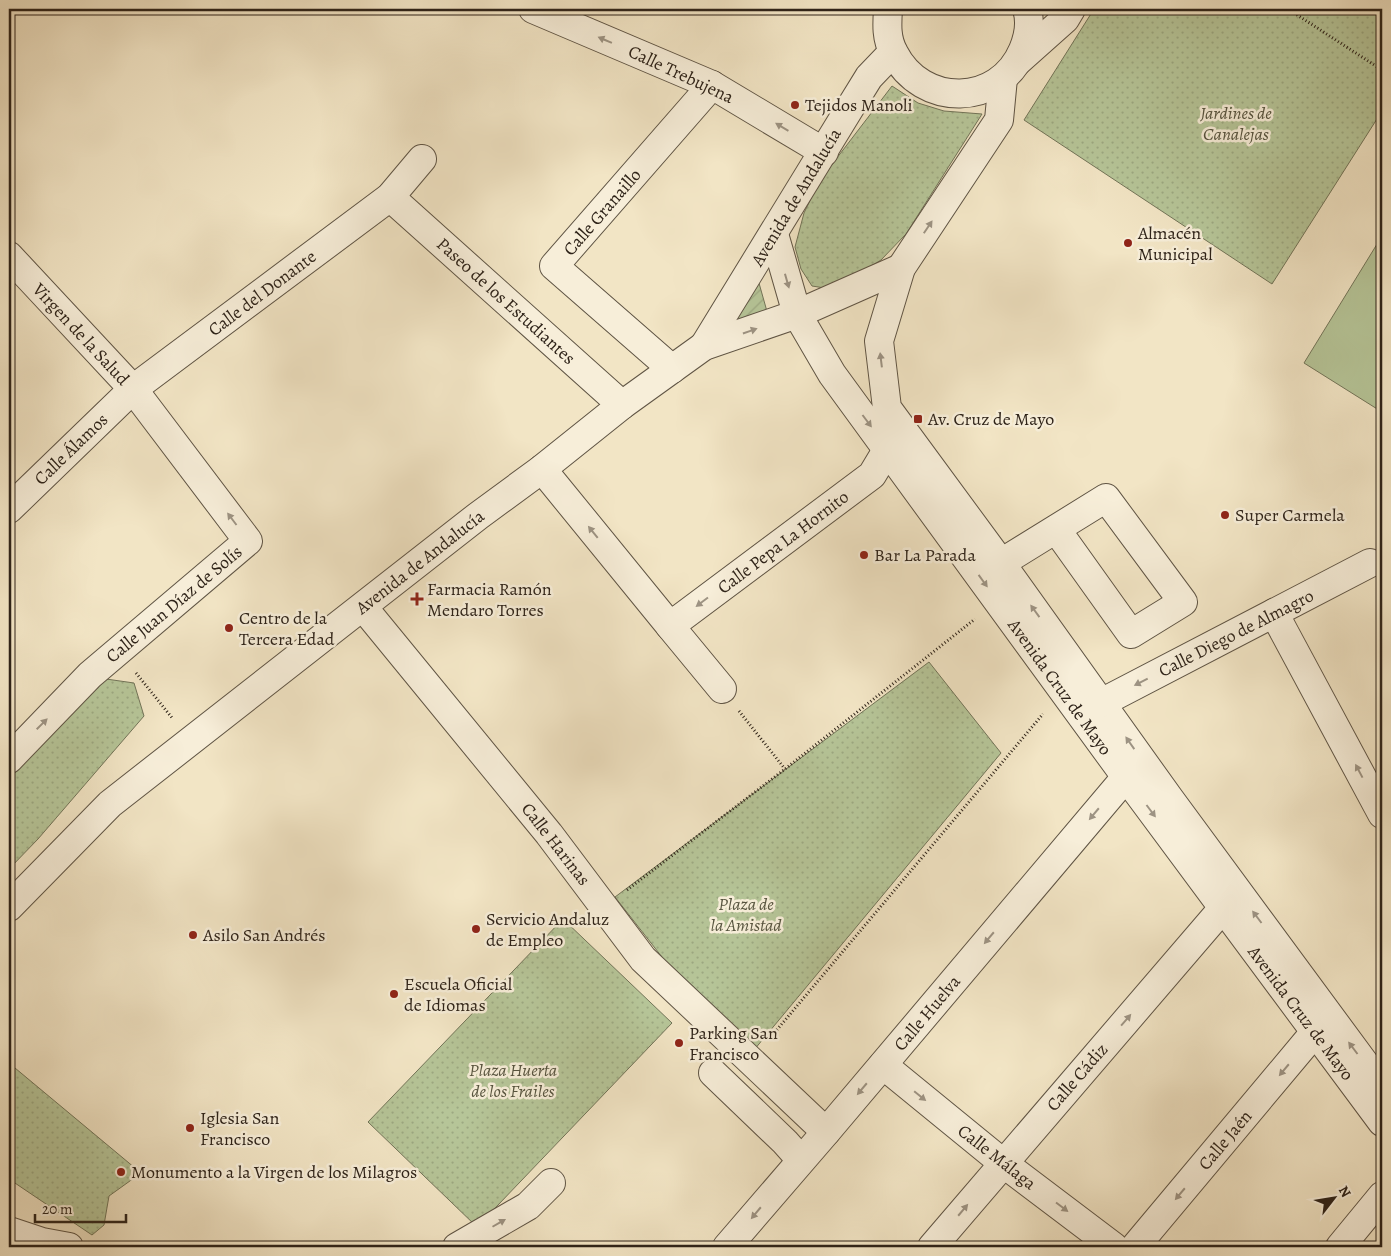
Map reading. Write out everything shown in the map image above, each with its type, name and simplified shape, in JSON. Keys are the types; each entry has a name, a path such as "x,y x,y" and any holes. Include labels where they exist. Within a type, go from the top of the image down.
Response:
{"street":[{"name":"Calle Trebujena","path":"533,9 712,85 824,152"},
{"path":"888,9 887,30 893,52 903,68 917,81 933,90 951,94 970,93 987,88 1011,69 1065,18 1071,9"},
{"path":"901,268 999,120 1011,69 1028,38 1027,9"},
{"name":"Avenida de Andalucía","path":"704,346 869,77 893,52"},
{"name":"Calle Granaillo","path":"672,369 554,266 712,85"},
{"name":"Calle del Donante","path":"133,390 390,197 422,159"},
{"name":"Paseo de los Estudiantes","path":"390,197 622,404"},
{"name":"Avenida Cruz de Mayo","path":"774,234 797,314 832,374 1126,777 1382,1122"},
{"name":"Virgen de la Salud","path":"9,256 133,390"},
{"name":"Avenida de Andalucía","path":"9,907 110,804 478,516 542,469 622,404 704,346 797,314 901,268"},
{"name":"Avenida Cruz de Mayo","path":"901,268 879,341 887,408 1001,563 1169,798 1382,1087"},
{"name":"Calle Álamos","path":"9,509 133,390"},
{"name":"Calle Juan Díaz de Solís","path":"9,759 90,675 248,541 133,390"},
{"name":"Calle Pepa La Hornito","path":"670,626 872,475 887,450"},
{"path":"542,469 722,689"},
{"path":"1001,563 1106,498 1183,602 1132,634 1056,529"},
{"name":"Calle Diego de Almagro","path":"1101,703 1274,613 1378,571"},
{"name":"Calle Harinas","path":"362,606 549,834 643,959 826,1132"},
{"path":"1274,613 1382,814"},
{"name":"Calle Huelva","path":"727,1247 1126,777"},
{"name":"Calle Cádiz","path":"932,1247 1223,908"},
{"name":"Calle Jaén","path":"1135,1247 1315,1032"},
{"name":"Calle Málaga","path":"882,1065 1003,1163 1114,1247"},
{"path":"712,1073 785,1142 801,1160"},
{"path":"457,1247 528,1206 551,1183"},
{"path":"1340,1247 1382,1196"},
{"path":"9,1231 42,1242 69,1247"}],"path":[{"path":"1288,9 1382,70"},
{"path":"605,908 998,601"},
{"path":"118,651 191,741"},
{"path":"722,689 785,769"},
{"path":"751,1060 1063,691"}],"green space":[{"name":"Jardines de Canalejas","path":"1094,9 1382,9 1382,111 1272,284 1024,120"},
{"path":"892,86 918,103 944,111 982,114 906,234 881,260 831,289 812,286 801,269 795,247 804,213 820,180"},
{"path":"1382,236 1382,412 1304,363"},
{"path":"757,276 768,315 722,333"},
{"name":"Plaza de la Amistad","path":"929,662 1001,753 754,1050 680,980 615,897"},
{"path":"99,678 134,683 144,716 38,839 9,869 9,773"},
{"name":"Plaza Huerta de los Frailes","path":"563,919 672,1023 477,1227 368,1122"},
{"path":"9,1063 141,1173 109,1196 104,1225 92,1235 9,1179"}],"place":[{"name":"Tejidos Manoli","path":"795,105"},
{"name":"Almacén Municipal","path":"1128,243"},
{"name":"Av. Cruz de Mayo","path":"918,419"},
{"name":"Super Carmela","path":"1225,515"},
{"name":"Bar La Parada","path":"864,555"},
{"name":"Farmacia Ramón Mendaro Torres","path":"417,599"},
{"name":"Centro de la Tercera Edad","path":"229,628"},
{"name":"Servicio Andaluz de Empleo","path":"476,929"},
{"name":"Asilo San Andrés","path":"193,935"},
{"name":"Escuela Oficial de Idiomas","path":"394,994"},
{"name":"Parking San Francisco","path":"679,1043"},
{"name":"Iglesia San Francisco","path":"190,1128"},
{"name":"Monumento a la Virgen de los Milagros","path":"121,1172"}]}
